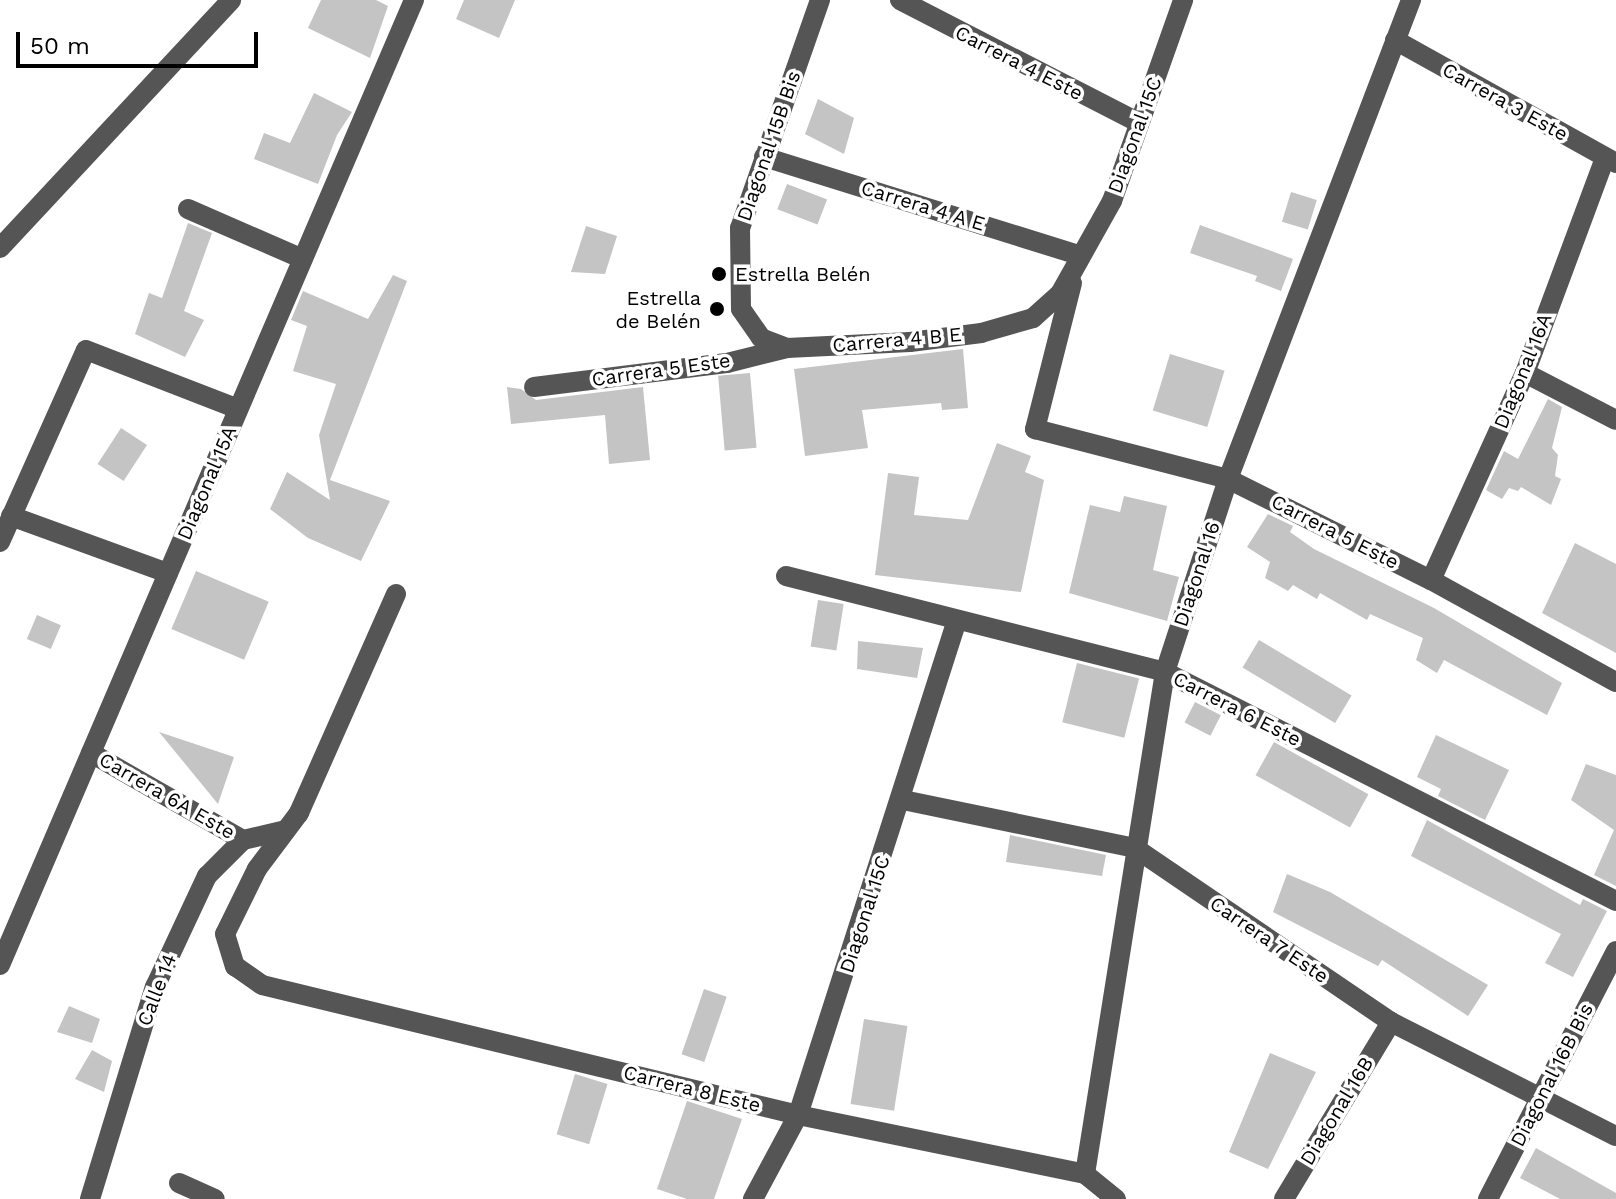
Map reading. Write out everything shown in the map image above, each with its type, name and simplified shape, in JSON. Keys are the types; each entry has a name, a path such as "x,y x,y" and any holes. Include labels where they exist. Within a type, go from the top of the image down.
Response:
{"street":[{"path":"0,248 231,0"},
{"name":"Diagonal 15A","path":"0,965 414,0"},
{"name":"Diagonal 15B Bis","path":"761,338 741,309 738,274 740,228 820,0"},
{"name":"Carrera 4 Este","path":"900,0 1139,123"},
{"name":"Diagonal 15C","path":"1033,318 1060,294 1112,201 1183,0"},
{"name":"Diagonal 16","path":"1085,1174 1165,672 1228,479 1411,0"},
{"name":"Carrera 3 Este","path":"1395,40 1610,160"},
{"name":"Carrera 4 A E","path":"764,157 1079,260"},
{"name":"Diagonal 16A","path":"1431,580 1525,373 1610,160"},
{"path":"188,209 303,259"},
{"name":"Diagonal 15C","path":"1035,429 1079,260"},
{"name":"Carrera 4 B E","path":"761,338 787,348 910,342 981,333 1033,318"},
{"name":"Carrera 5 Este","path":"534,387 727,363 787,348"},
{"path":"0,542 86,350 238,409"},
{"path":"1525,373 1616,420"},
{"name":"Carrera 5 Este","path":"1035,429 1228,479 1431,580 1616,682"},
{"path":"11,516 168,573"},
{"name":"Carrera 6 Este","path":"786,576 1165,672 1616,901"},
{"path":"243,840 286,830 299,813 396,594"},
{"name":"Diagonal 15C","path":"753,1199 798,1115 903,800 957,620"},
{"name":"Carrera 6A Este","path":"91,753 243,840"},
{"name":"Carrera 7 Este","path":"903,800 1135,848 1391,1022 1616,1136"},
{"name":"Carrera 8 Este","path":"286,830 257,869 225,934 235,966 262,985 798,1115 1085,1174 1116,1199"},
{"name":"Calle 14","path":"90,1199 155,987 207,876 243,840"},
{"name":"Diagonal 16B Bis","path":"1488,1199 1616,951"},
{"name":"Diagonal 16B","path":"1284,1199 1391,1022"},
{"path":"179,1183 215,1199"}],"building":[{"path":"321,0 376,0 388,6 370,58 308,28"},
{"path":"464,0 515,0 499,38 456,19"},
{"path":"314,93 352,112 337,135 318,184 254,159 264,133 290,143"},
{"path":"818,99 854,118 844,154 805,134"},
{"path":"787,184 827,199 817,225 777,209"},
{"path":"1291,192 1317,200 1308,230 1282,222"},
{"path":"188,223 212,233 184,311 204,320 185,357 135,334 149,293 162,298"},
{"path":"1200,225 1293,259 1281,291 1255,281 1257,276 1190,253"},
{"path":"586,226 617,236 605,274 571,272"},
{"path":"393,275 407,281 330,480 390,501 361,561 308,538 270,509 287,472 330,500 319,435 336,384 293,371 307,326 291,320 303,291 368,319"},
{"path":"963,349 968,408 942,410 941,403 862,410 868,448 805,456 794,369"},
{"path":"1170,354 1225,371 1207,427 1153,410"},
{"path":"750,373 757,448 725,451 718,376"},
{"path":"507,387 521,389 536,400 643,387 650,460 609,464 605,415 511,424"},
{"path":"1548,399 1562,407 1552,448 1558,455 1555,476 1561,479 1551,505 1521,487 1518,491 1509,488 1502,499 1486,490 1504,451 1518,459"},
{"path":"121,428 147,445 124,481 98,464"},
{"path":"997,443 1031,456 1025,472 1044,480 1021,592 875,575 888,473 919,477 914,515 968,520"},
{"path":"1124,496 1167,506 1153,570 1179,577 1167,621 1069,593 1090,505 1120,512"},
{"path":"1268,514 1293,526 1290,532 1314,549 1434,608 1562,683 1547,715 1444,660 1437,673 1416,660 1423,638 1370,614 1367,620 1320,593 1317,599 1293,585 1288,591 1265,578 1270,562 1247,547"},
{"path":"1575,543 1616,564 1616,653 1542,613"},
{"path":"196,571 269,602 244,660 171,629"},
{"path":"818,600 844,604 836,650 811,646"},
{"path":"37,615 61,625 51,649 27,639"},
{"path":"1259,640 1352,696 1335,723 1243,667"},
{"path":"858,641 923,648 917,678 857,669"},
{"path":"1077,663 1139,678 1124,738 1062,722"},
{"path":"1195,702 1221,715 1210,736 1185,722"},
{"path":"159,732 234,757 218,804"},
{"path":"1436,735 1509,770 1485,820 1438,796 1441,789 1417,777"},
{"path":"1274,742 1368,794 1350,828 1256,775"},
{"path":"1586,764 1616,775 1616,886 1594,875 1614,830 1571,800"},
{"path":"1427,820 1580,905 1583,899 1607,911 1573,977 1545,963 1561,934 1411,856"},
{"path":"1010,835 1106,855 1102,876 1006,862"},
{"path":"1287,874 1330,892 1488,985 1468,1016 1382,960 1378,966 1273,912"},
{"path":"704,989 727,997 704,1062 682,1054"},
{"path":"69,1006 100,1019 92,1043 57,1032"},
{"path":"864,1019 907,1026 894,1111 851,1104"},
{"path":"92,1050 112,1061 104,1092 75,1079"},
{"path":"1270,1053 1316,1072 1268,1169 1229,1152"},
{"path":"575,1074 608,1084 589,1144 557,1134"},
{"path":"687,1101 742,1119 714,1199 687,1199 657,1189"},
{"path":"1536,1148 1616,1193 1616,1199 1560,1199 1520,1178"}],"place":[{"name":"Estrella Belén","path":"719,274"},
{"name":"Estrella de Belén","path":"717,309"}]}
